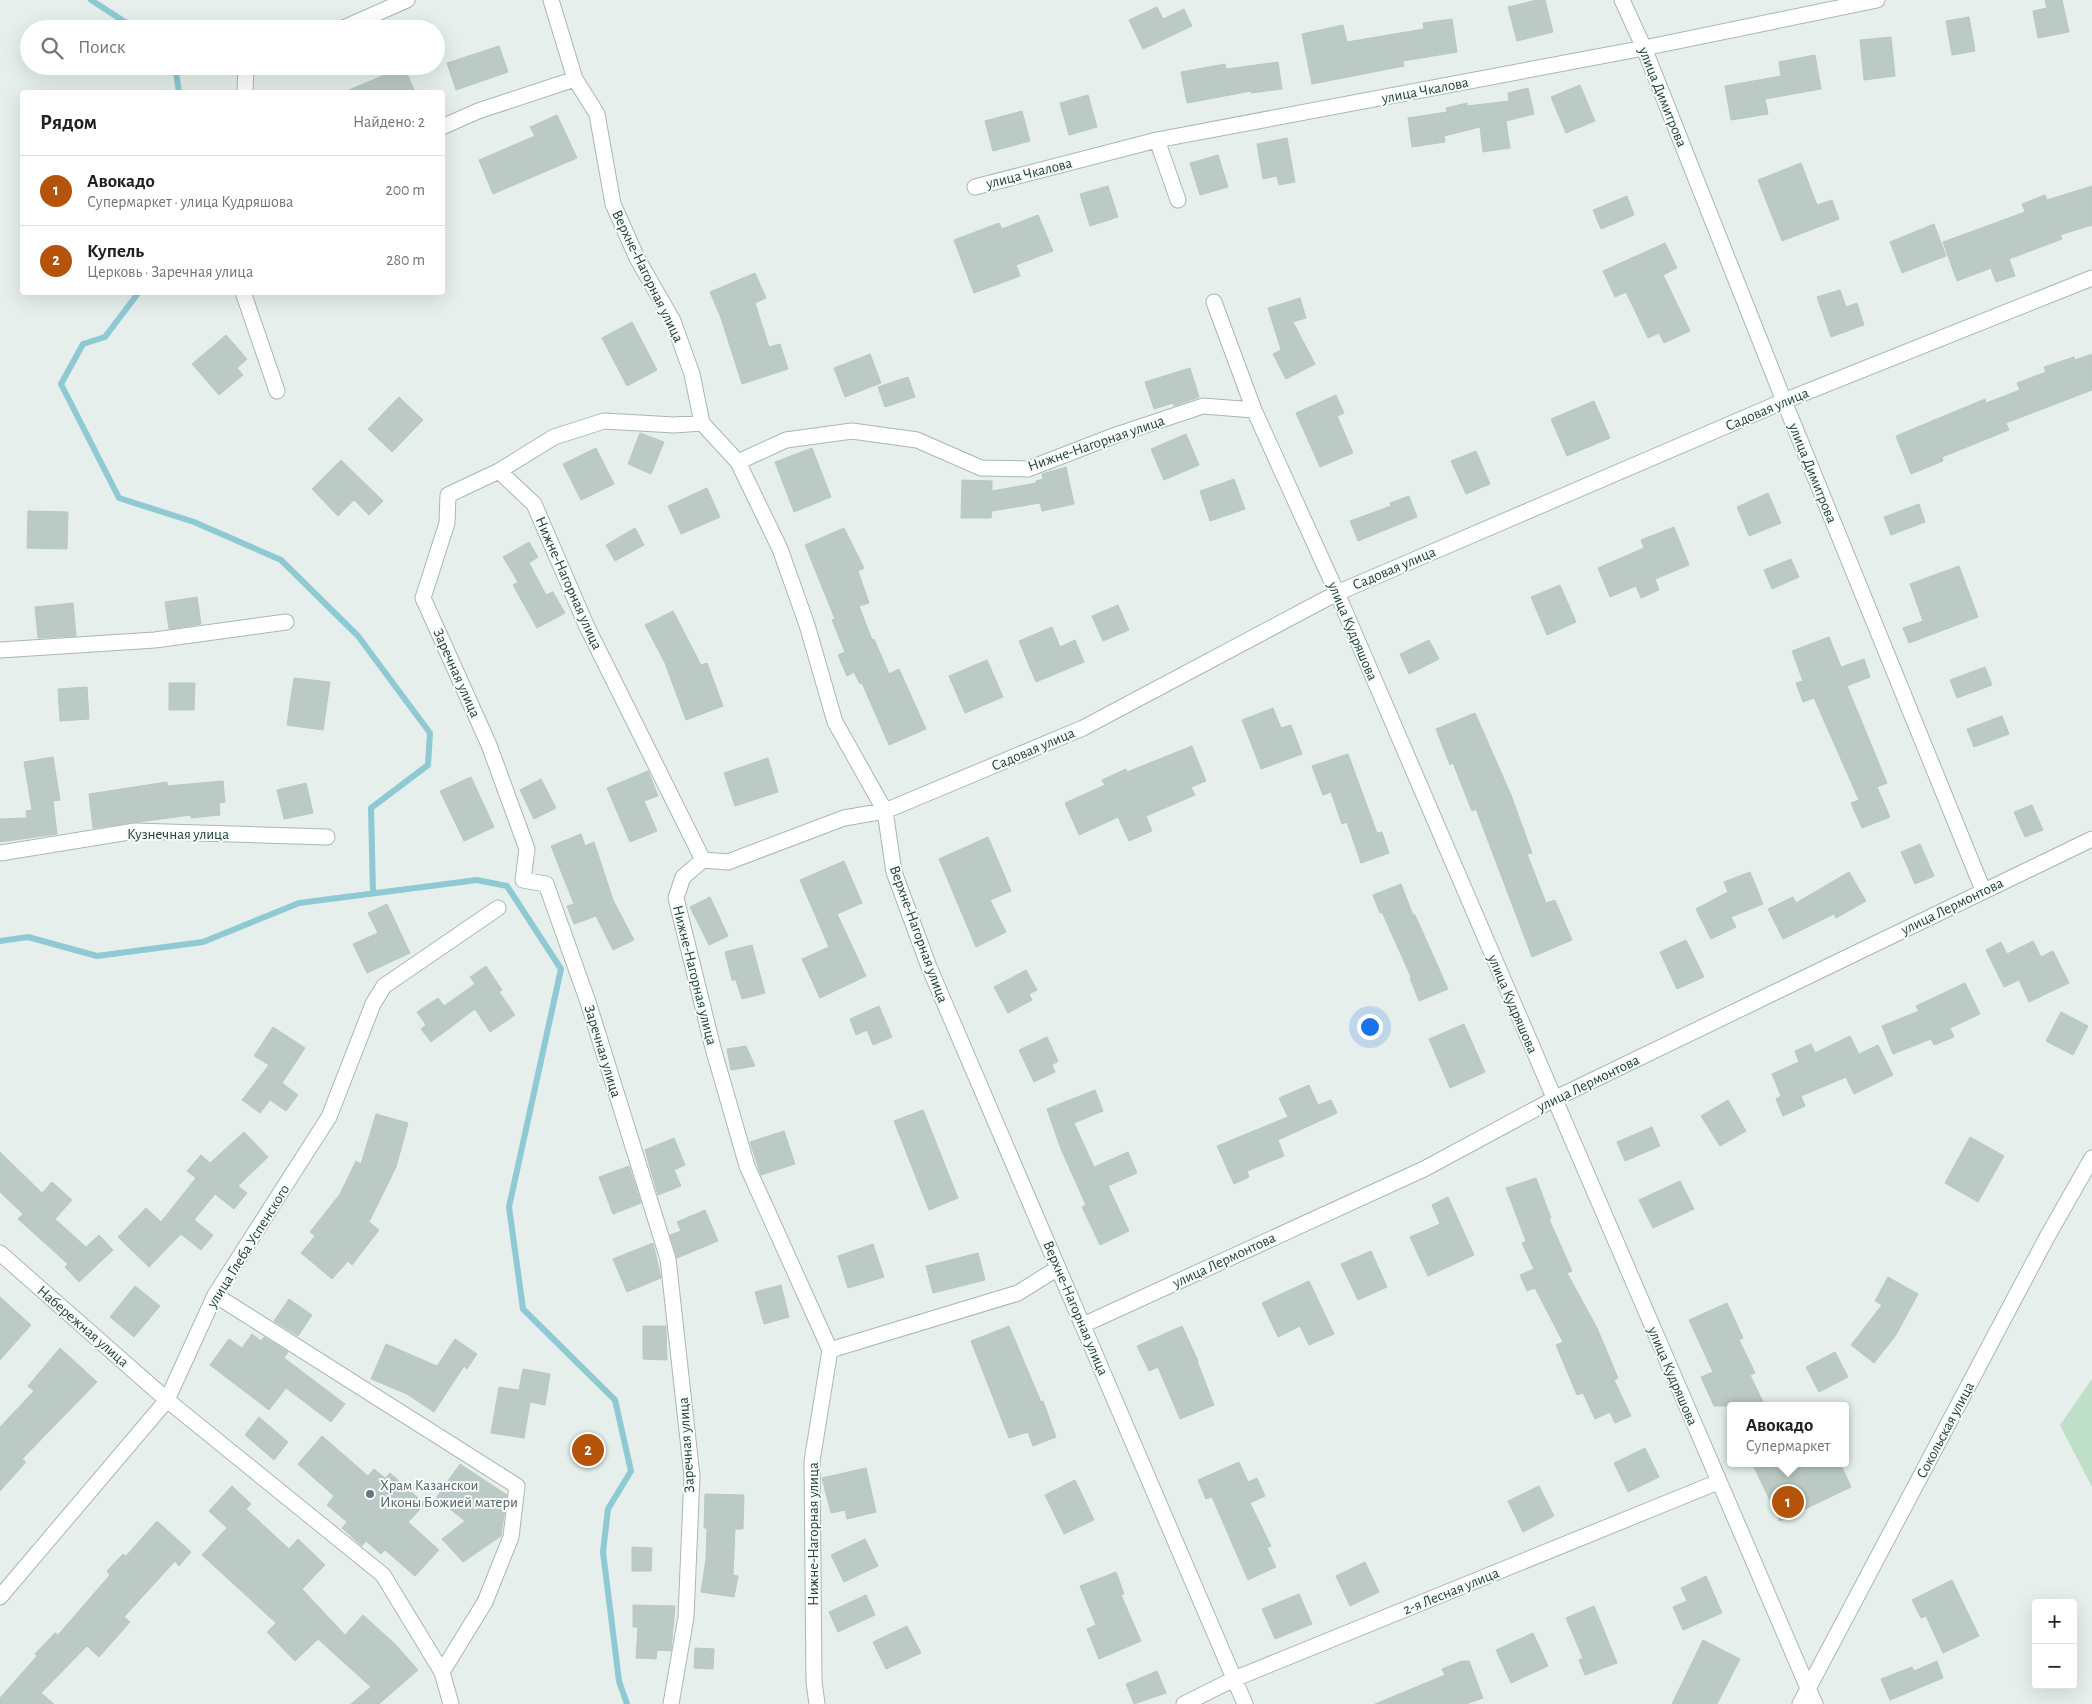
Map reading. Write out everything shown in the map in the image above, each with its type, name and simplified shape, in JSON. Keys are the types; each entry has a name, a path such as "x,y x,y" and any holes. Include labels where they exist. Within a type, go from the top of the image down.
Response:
{"street":[{"path":"361,20 407,0"},
{"name":"Верхне-Нагорная улица","path":"551,0 575,79 597,114 613,204 637,258 673,321 692,374 702,423 738,462 780,549 807,625 835,722 885,811 894,872 929,966 1245,1704"},
{"name":"улица Димитрова","path":"1622,0 1644,48 1784,401 1983,890"},
{"name":"улица Чкалова","path":"975,187 1157,140 1644,48 1877,0"},
{"path":"245,90 246,75"},
{"path":"445,126 478,111 575,79"},
{"path":"1157,140 1178,200"},
{"name":"Садовая улица","path":"703,860 728,862 844,818 885,811 1083,728 1337,592 1784,401 2092,278"},
{"path":"244,295 278,391"},
{"name":"улица Кудряшова","path":"1214,302 1254,410 1337,592 1815,1704"},
{"name":"Нижне-Нагорная улица","path":"738,462 786,440 852,431 917,440 981,468 1028,469 1116,435 1203,406 1254,410"},
{"path":"499,472 554,437 604,421 674,425 702,423"},
{"name":"Нижне-Нагорная улица","path":"499,472 534,504 587,627 703,860 683,877 676,898 713,1048 747,1166 830,1350 812,1461 814,1682 817,1704"},
{"name":"Заречная улица","path":"499,472 448,495 447,524 423,598 489,745 527,849 523,880 546,884 588,1002 668,1259 692,1476 686,1617 671,1704"},
{"path":"0,650 155,640 286,622"},
{"name":"Кузнечная улица","path":"0,853 135,831 327,837"},
{"name":"улица Лермонтова","path":"1083,1325 1424,1169 1554,1099 1983,890 2092,839"},
{"name":"улица Глеба Успенского","path":"0,1597 167,1400 216,1295 329,1117 373,1004 384,986 498,908"},
{"name":"Сокольская улица","path":"1800,1704 2042,1246 2092,1158"},
{"name":"Набережная улица","path":"0,1252 167,1400 383,1575 442,1672 451,1704"},
{"path":"830,1350 1018,1293 1058,1268"},
{"path":"216,1295 517,1486 511,1537 485,1602 442,1672"},
{"name":"2-я Лесная улица","path":"1184,1704 1234,1680 1718,1482"}],"green space":[{"path":"2092,1379 2092,1487 2060,1425"}],"building":[{"path":"1545,0 1553,32 1517,41 1508,7"},
{"path":"2045,0 2062,0 2069,32 2038,38 2033,11 2047,8"},
{"path":"1157,7 1163,19 1184,9 1192,26 1143,49 1129,20"},
{"path":"1969,17 1975,51 1952,55 1946,21"},
{"path":"1452,19 1457,52 1403,61 1404,66 1312,84 1302,34 1343,25 1347,42 1424,29 1423,23"},
{"path":"1891,37 1895,76 1864,80 1860,40"},
{"path":"499,46 508,72 456,90 447,63"},
{"path":"1815,55 1821,89 1765,99 1768,114 1731,120 1725,86 1781,76 1779,62"},
{"path":"1278,62 1282,89 1251,93 1251,91 1187,103 1181,72 1225,64 1226,69"},
{"path":"385,75 408,75 414,90 349,90"},
{"path":"1580,85 1595,121 1566,133 1551,97"},
{"path":"1528,88 1534,114 1506,121 1510,148 1483,152 1480,127 1444,136 1445,142 1412,147 1408,118 1447,112 1446,108 1467,103 1467,106 1509,101 1508,93"},
{"path":"1088,95 1097,127 1069,135 1060,103"},
{"path":"1022,111 1030,141 993,151 985,121"},
{"path":"557,115 577,158 493,194 479,160 535,136 530,127"},
{"path":"1287,138 1295,182 1279,185 1277,176 1263,179 1257,144"},
{"path":"1218,155 1228,187 1200,195 1190,163"},
{"path":"1801,163 1817,205 1832,200 1839,219 1782,241 1758,180"},
{"path":"1108,186 1118,217 1090,226 1080,194"},
{"path":"2092,186 2092,225 2060,235 2062,239 2009,259 2015,276 1996,282 1991,268 1957,281 1943,242 2025,212 2022,204 2045,195 2047,200"},
{"path":"1627,196 1634,215 1601,229 1593,210"},
{"path":"1038,215 1053,251 1016,265 1020,276 974,293 954,240 999,223 1002,229"},
{"path":"1934,224 1946,256 1902,273 1890,242"},
{"path":"1665,243 1677,268 1663,275 1690,331 1664,343 1659,333 1648,338 1626,292 1615,297 1603,271"},
{"path":"755,273 766,298 755,303 769,347 780,344 788,369 742,384 721,318 710,292"},
{"path":"1840,290 1846,307 1857,303 1864,325 1831,337 1817,297"},
{"path":"1300,298 1306,318 1293,322 1315,364 1286,379 1273,354 1281,350 1268,308"},
{"path":"632,322 657,370 627,386 602,338"},
{"path":"226,335 247,359 237,368 243,375 219,395 192,364"},
{"path":"870,354 881,383 845,397 834,368"},
{"path":"2092,354 2092,390 2006,423 2009,430 1942,457 1943,461 1911,474 1896,436 1985,399 1986,403 2020,390 2017,383 2046,372 2044,367 2074,357 2075,360"},
{"path":"1190,368 1199,397 1174,406 1173,403 1154,409 1145,382"},
{"path":"908,377 915,397 885,407 878,387"},
{"path":"1336,395 1344,413 1337,416 1353,453 1320,467 1296,413"},
{"path":"399,397 423,420 392,452 368,429"},
{"path":"1594,401 1610,438 1567,456 1551,419"},
{"path":"640,433 664,442 651,474 628,464"},
{"path":"1186,434 1199,465 1164,480 1151,449"},
{"path":"596,448 614,484 581,500 563,464"},
{"path":"812,448 831,497 794,512 775,462"},
{"path":"1476,451 1490,484 1466,494 1451,461"},
{"path":"341,460 383,501 369,515 354,500 338,516 312,489"},
{"path":"1066,467 1074,504 1042,511 1040,503 992,511 991,518 961,518 962,480 992,481 992,491 1036,483 1036,481 1043,479 1042,474"},
{"path":"1234,479 1245,509 1210,521 1200,491"},
{"path":"707,488 720,517 681,534 668,506"},
{"path":"1768,493 1781,523 1749,536 1737,507"},
{"path":"1409,496 1417,517 1358,541 1350,521 1391,506 1390,503"},
{"path":"1919,504 1925,522 1891,535 1884,517"},
{"path":"28,511 68,512 67,549 27,548"},
{"path":"1674,527 1689,565 1655,579 1659,590 1641,598 1636,586 1610,597 1598,568 1644,548 1641,540"},
{"path":"635,528 644,545 615,561 606,545"},
{"path":"844,528 864,568 858,571 869,603 859,606 872,640 874,639 889,674 899,669 926,729 889,745 862,683 860,684 854,672 847,676 838,655 845,652 832,620 835,619 805,545"},
{"path":"529,542 538,557 529,563 546,595 553,592 565,613 537,628 513,585 518,582 503,557"},
{"path":"1791,559 1799,577 1772,589 1764,570"},
{"path":"1959,566 1978,617 1909,643 1903,628 1923,621 1910,584"},
{"path":"1560,585 1576,622 1547,635 1531,597"},
{"path":"197,597 201,624 169,629 165,602"},
{"path":"73,603 76,636 38,638 35,607"},
{"path":"1118,605 1129,630 1103,641 1092,616"},
{"path":"673,611 701,665 707,663 723,706 686,720 665,663 645,625"},
{"path":"1052,627 1060,647 1075,640 1084,662 1036,682 1019,641"},
{"path":"1829,637 1841,667 1864,659 1870,677 1847,686 1887,783 1877,787 1890,817 1862,828 1851,803 1859,800 1814,698 1803,702 1796,683 1803,681 1792,651"},
{"path":"1429,640 1439,659 1409,674 1400,654"},
{"path":"987,660 1003,697 965,713 949,676"},
{"path":"1985,667 1992,685 1957,698 1950,680"},
{"path":"294,678 330,682 323,730 287,725"},
{"path":"169,683 195,683 194,710 169,710"},
{"path":"87,687 89,719 60,721 58,689"},
{"path":"1273,708 1281,728 1291,725 1302,754 1261,769 1242,720"},
{"path":"1475,713 1511,795 1532,853 1527,854 1546,903 1555,900 1572,940 1532,957 1476,809 1472,811 1453,763 1450,765 1436,729"},
{"path":"2002,716 2009,734 1974,747 1967,729"},
{"path":"1192,746 1206,781 1191,787 1195,795 1146,816 1152,831 1129,841 1118,817 1079,835 1065,803 1105,785 1102,780 1126,769 1127,772"},
{"path":"1348,754 1377,833 1382,832 1389,853 1361,863 1347,822 1342,824 1331,792 1323,795 1312,766"},
{"path":"53,757 60,800 53,801 57,834 0,842 0,819 27,818 26,811 32,810 24,762"},
{"path":"768,758 778,792 735,806 724,773"},
{"path":"648,771 658,796 644,801 657,831 630,842 607,788"},
{"path":"471,777 494,827 464,841 440,791"},
{"path":"541,779 556,808 534,819 520,790"},
{"path":"223,781 225,802 219,803 220,815 191,818 191,815 93,828 89,794 167,782 167,786"},
{"path":"306,783 313,813 284,819 277,790"},
{"path":"2032,805 2043,830 2025,837 2014,812"},
{"path":"581,834 585,846 594,842 613,900 634,940 613,950 596,916 574,924 567,906 574,904 551,846"},
{"path":"988,837 1011,891 990,900 1006,932 976,947 939,859"},
{"path":"1920,844 1934,876 1915,884 1901,852"},
{"path":"844,861 862,903 837,914 866,976 820,998 802,959 829,947 800,880"},
{"path":"1750,872 1763,904 1731,917 1736,927 1711,939 1696,909 1728,892 1724,882"},
{"path":"1849,872 1866,901 1836,918 1834,914 1783,939 1768,909 1793,897 1796,903"},
{"path":"1401,884 1413,915 1415,915 1448,989 1419,1001 1411,977 1373,895"},
{"path":"710,897 728,936 709,945 690,907"},
{"path":"387,904 410,953 367,973 353,944 378,933 368,913"},
{"path":"1686,940 1704,977 1677,989 1660,952"},
{"path":"2033,941 2041,957 2053,951 2069,983 2029,1002 2019,980 2004,987 1986,950 2001,942 2007,954"},
{"path":"752,945 765,993 742,999 736,980 732,980 725,952"},
{"path":"486,966 502,990 499,992 515,1015 490,1032 475,1009 431,1042 421,1029 426,1025 417,1012 438,998 444,1006 475,984 470,977"},
{"path":"1026,970 1037,990 1029,994 1032,1000 1008,1013 994,987"},
{"path":"1965,983 1980,1014 1950,1028 1954,1037 1934,1045 1931,1039 1893,1054 1882,1026 1919,1011 1916,1006"},
{"path":"879,1006 892,1037 873,1045 867,1030 856,1035 850,1019"},
{"path":"2061,1012 2088,1026 2073,1055 2046,1041"},
{"path":"1464,1024 1485,1072 1450,1088 1429,1039"},
{"path":"273,1027 305,1048 282,1083 298,1095 286,1111 270,1100 260,1113 242,1100 269,1065 254,1056"},
{"path":"1850,1036 1859,1054 1878,1045 1893,1075 1854,1094 1846,1077 1801,1096 1805,1106 1783,1116 1776,1099 1781,1096 1772,1074 1799,1062 1795,1051 1811,1044 1815,1053"},
{"path":"1047,1037 1058,1061 1052,1065 1055,1072 1034,1082 1019,1050"},
{"path":"746,1046 755,1066 731,1070 727,1049"},
{"path":"1309,1085 1318,1105 1331,1100 1337,1113 1278,1140 1284,1156 1247,1171 1249,1177 1234,1184 1217,1146 1288,1117 1279,1098"},
{"path":"1095,1090 1103,1111 1074,1123 1094,1167 1128,1152 1137,1173 1108,1186 1129,1231 1100,1245 1082,1207 1086,1205 1061,1149 1047,1109"},
{"path":"1728,1100 1746,1131 1720,1146 1701,1116"},
{"path":"923,1110 958,1198 929,1210 894,1121"},
{"path":"376,1114 408,1123 396,1167 369,1222 379,1230 352,1265 348,1261 332,1279 301,1253 315,1236 310,1232 340,1194 356,1161 361,1164"},
{"path":"1652,1127 1660,1146 1625,1161 1617,1142"},
{"path":"784,1131 795,1164 761,1175 750,1142"},
{"path":"244,1132 268,1157 238,1186 247,1193 234,1209 215,1194 194,1220 213,1235 201,1250 181,1234 149,1267 118,1237 146,1208 161,1222 196,1178 187,1171 201,1155 210,1163"},
{"path":"1970,1137 2004,1156 1978,1202 1945,1183"},
{"path":"674,1138 685,1165 674,1170 681,1186 658,1195 645,1150"},
{"path":"0,1152 42,1193 52,1182 72,1200 55,1219 86,1247 99,1235 113,1250 79,1282 65,1267 68,1264 18,1219 23,1214 0,1192"},
{"path":"629,1166 641,1203 613,1214 599,1177"},
{"path":"1536,1178 1551,1218 1549,1219 1572,1271 1567,1273 1597,1328 1618,1378 1614,1380 1631,1416 1615,1423 1610,1412 1595,1419 1583,1393 1577,1395 1556,1345 1563,1342 1535,1288 1527,1291 1520,1275 1534,1269 1522,1243 1526,1241 1506,1188"},
{"path":"1680,1181 1694,1209 1653,1228 1639,1200"},
{"path":"1448,1197 1474,1255 1428,1276 1410,1237 1440,1224 1432,1205"},
{"path":"705,1210 718,1241 677,1258 670,1235 681,1231 677,1222"},
{"path":"653,1243 661,1278 627,1292 613,1259"},
{"path":"873,1244 884,1277 848,1288 838,1256"},
{"path":"1371,1251 1387,1287 1358,1300 1341,1264"},
{"path":"978,1253 985,1280 933,1293 926,1266"},
{"path":"1888,1277 1918,1294 1896,1335 1874,1363 1851,1345 1882,1305 1875,1301"},
{"path":"1309,1281 1334,1334 1309,1345 1300,1326 1278,1337 1262,1303"},
{"path":"781,1285 789,1317 764,1324 755,1292"},
{"path":"135,1286 160,1306 134,1337 110,1317"},
{"path":"0,1297 31,1325 0,1360"},
{"path":"289,1299 312,1315 298,1336 274,1321"},
{"path":"1727,1303 1743,1338 1739,1340 1755,1373 1750,1375 1763,1402 1727,1402 1727,1406 1714,1406 1701,1377 1713,1372 1689,1320"},
{"path":"643,1326 666,1326 667,1360 643,1359"},
{"path":"1009,1326 1041,1402 1043,1401 1056,1437 1033,1446 1028,1432 1009,1438 971,1341"},
{"path":"1182,1326 1198,1361 1214,1405 1180,1419 1158,1367 1149,1371 1137,1346"},
{"path":"252,1334 261,1341 264,1337 288,1352 284,1358 345,1404 331,1422 286,1388 269,1410 210,1365 229,1339 242,1348"},
{"path":"455,1339 477,1354 467,1369 464,1366 434,1412 407,1394 371,1379 386,1344 437,1366"},
{"path":"60,1348 97,1382 22,1459 26,1462 0,1491 0,1427 34,1391 28,1386"},
{"path":"1835,1352 1848,1377 1819,1392 1806,1367"},
{"path":"523,1369 550,1374 545,1405 530,1402 524,1438 491,1433 499,1387 519,1390"},
{"path":"259,1417 288,1442 274,1460 245,1435"},
{"name":"Храм Казанскои Иконы Божией матери","path":"322,1436 368,1476 374,1469 385,1478 390,1473 425,1504 408,1522 439,1550 415,1576 385,1550 381,1554 366,1541 362,1546 342,1528 347,1522 327,1505 334,1496 298,1464"},
{"path":"1645,1448 1659,1477 1628,1492 1614,1463"},
{"path":"1239,1462 1248,1482 1257,1478 1265,1496 1250,1503 1271,1546 1267,1548 1276,1567 1248,1580 1212,1497 1206,1499 1198,1480"},
{"path":"460,1464 507,1495 501,1536 463,1562 442,1539 465,1521 436,1498"},
{"path":"1754,1467 1842,1467 1851,1487 1780,1521"},
{"path":"866,1468 876,1512 847,1519 845,1510 831,1513 822,1478"},
{"path":"1075,1480 1094,1520 1064,1534 1045,1495"},
{"path":"232,1486 251,1504 246,1509 289,1549 298,1539 325,1565 302,1589 345,1635 363,1615 395,1644 418,1670 379,1704 351,1704 371,1687 318,1639 295,1661 267,1632 276,1623 202,1555 227,1528 209,1511"},
{"path":"1539,1486 1554,1516 1523,1532 1508,1501"},
{"path":"705,1494 744,1495 743,1529 735,1529 733,1575 738,1576 734,1597 701,1592 706,1559 707,1528 704,1528"},
{"path":"157,1521 191,1552 179,1566 175,1561 124,1617 130,1622 99,1657 87,1646 41,1693 54,1704 0,1704 0,1698 37,1656 35,1654 55,1633 58,1635 110,1575 107,1571 123,1554 126,1556"},
{"path":"865,1539 878,1566 844,1582 831,1555"},
{"path":"632,1547 652,1548 651,1571 632,1571"},
{"path":"1365,1562 1379,1592 1350,1606 1336,1576"},
{"path":"1116,1572 1124,1594 1121,1595 1141,1641 1099,1659 1087,1629 1096,1625 1080,1586"},
{"path":"1706,1576 1722,1613 1683,1630 1673,1607 1687,1601 1681,1588"},
{"path":"1952,1580 1979,1636 1943,1653 1926,1616 1921,1618 1912,1600"},
{"path":"1299,1594 1312,1624 1275,1639 1262,1609"},
{"path":"866,1595 875,1615 838,1632 829,1612"},
{"path":"633,1605 675,1606 671,1651 657,1650 656,1659 636,1658 638,1627 633,1627"},
{"path":"1594,1606 1617,1663 1585,1675 1579,1660 1583,1658 1566,1618"},
{"path":"907,1626 921,1653 886,1669 873,1642"},
{"path":"1533,1633 1548,1666 1511,1683 1496,1650"},
{"path":"1703,1640 1740,1659 1717,1704 1672,1704"},
{"path":"695,1648 714,1649 713,1669 694,1668"},
{"path":"1462,1661 1469,1661 1483,1698 1466,1704 1375,1704 1445,1675 1442,1669"},
{"path":"1937,1661 1943,1678 1890,1700 1881,1679 1912,1667 1914,1671"},
{"path":"1157,1671 1166,1693 1134,1704 1126,1684"}],"waterway":[{"path":"91,0 122,20"},
{"path":"176,75 179,90"},
{"path":"137,295 105,337 83,344 61,384 119,498 194,522 281,560 358,636 430,733 428,765 371,808 373,893"},
{"path":"0,941 28,937 97,956 203,942 299,903 477,880 507,886 561,969 509,1207 523,1309 615,1400 631,1471 608,1509 603,1552 619,1681 627,1704"}],"place":[{"name":"Купель","path":"588,1450"},
{"name":"Храм Казанскои Иконы Божией матери","path":"370,1494"},
{"name":"Авокадо","path":"1788,1502"}]}
